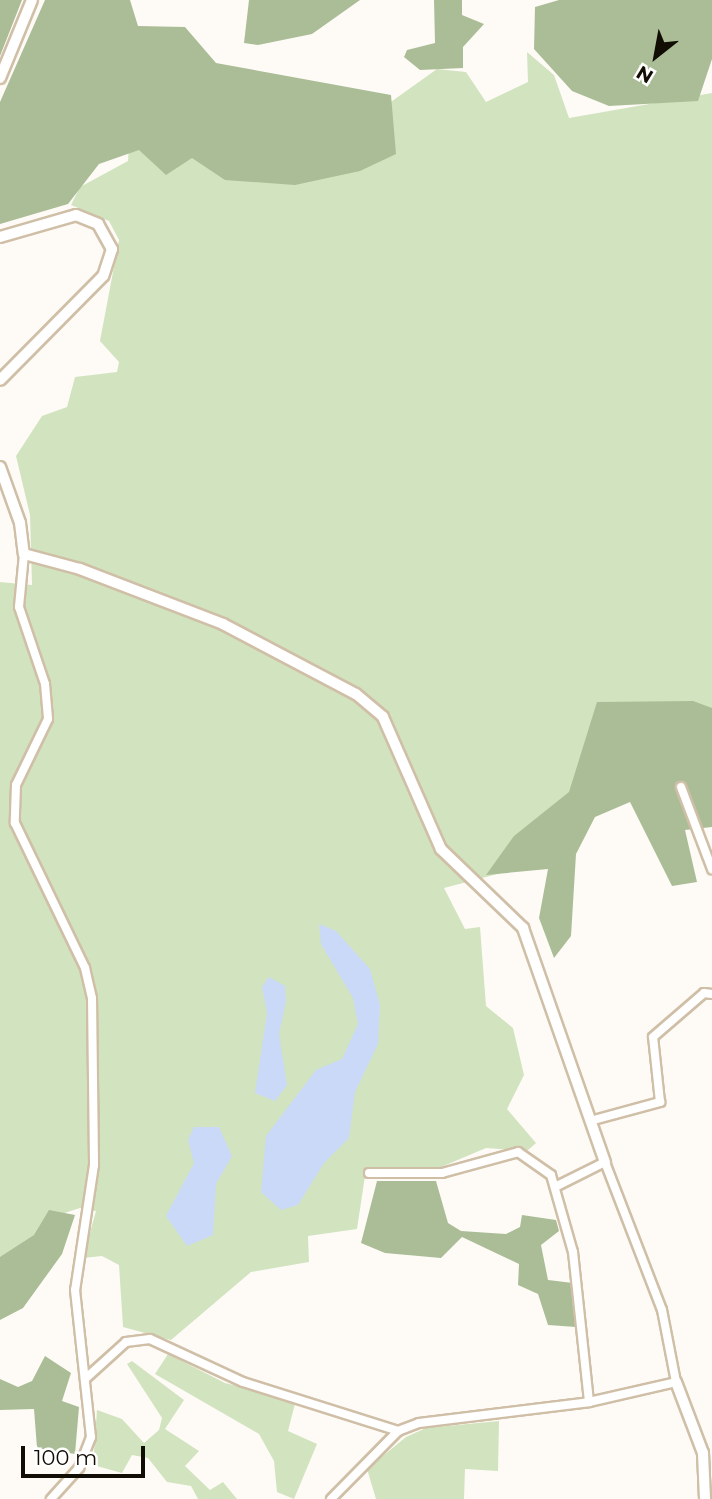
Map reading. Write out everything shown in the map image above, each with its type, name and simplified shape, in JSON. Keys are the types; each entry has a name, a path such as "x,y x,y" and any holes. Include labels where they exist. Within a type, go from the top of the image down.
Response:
{"main road":[{"path":"0,78 32,0"}],"street":[{"path":"0,237 76,215 98,224 112,249 103,276 0,380"},
{"path":"0,467 24,554 19,607 45,684 48,719 16,785 15,823 85,968 92,998 94,1165 75,1261 90,1437 79,1468 51,1499"},
{"path":"24,554 80,569 223,624 373,706 393,734 441,849 523,928 590,1121 659,1301 676,1382 703,1453 705,1499"},
{"path":"681,787 712,869"},
{"path":"590,1121 660,1102 653,1037 704,993 712,994"},
{"path":"369,1173 442,1173 518,1152 557,1186 573,1252 589,1402"},
{"path":"557,1186 606,1162"},
{"path":"85,1379 125,1342 150,1339 243,1382 398,1431 589,1402 676,1382"},
{"path":"331,1499 398,1431"}],"green space":[{"path":"0,0 22,0 0,56"},
{"path":"45,0 130,0 138,26 185,27 216,63 391,95 396,154 360,171 295,185 225,180 192,158 166,175 139,150 99,164 68,204 0,224 0,102"},
{"path":"249,0 360,0 312,34 258,45 244,43"},
{"path":"434,0 462,0 462,15 484,24 463,47 463,68 420,70 404,57 407,50 435,43"},
{"path":"559,0 712,0 712,59 698,101 609,106 572,91 534,49 535,7"},
{"path":"527,52 554,75 569,118 712,93 712,718 521,868 444,888 465,929 480,927 486,1006 513,1028 524,1075 507,1109 536,1143 527,1151 486,1148 427,1173 365,1176 357,1229 308,1236 309,1262 251,1272 171,1340 123,1327 119,1265 102,1256 83,1258 96,1211 80,1208 52,1217 0,1270 0,582 32,585 30,515 16,456 42,416 67,407 75,377 117,372 119,362 100,341 119,240 109,221 71,205 80,187 128,161 130,131 388,104 437,69 466,72 486,102 528,82"},
{"path":"693,701 712,708 712,827 685,830 697,882 672,886 630,802 595,817 576,854 571,936 554,958 539,918 548,869 486,875 514,836 569,792 597,702"},
{"path":"377,1181 436,1181 448,1223 461,1231 506,1234 520,1227 522,1215 556,1220 559,1231 541,1245 548,1280 573,1283 576,1327 548,1325 538,1294 518,1285 519,1264 462,1237 441,1258 385,1253 361,1243"},
{"path":"49,1210 75,1215 62,1254 23,1308 0,1320 0,1257 34,1235"},
{"path":"168,1354 225,1383 296,1400 288,1431 317,1444 294,1499 277,1492 274,1461 259,1434 155,1374"},
{"path":"45,1356 71,1373 62,1401 79,1407 75,1454 37,1448 34,1409 0,1410 0,1379 18,1387 32,1381"},
{"path":"132,1361 184,1400 165,1429 199,1451 185,1466 210,1490 223,1482 237,1499 198,1499 191,1486 167,1482 148,1458 132,1455 122,1473 93,1465 97,1410 122,1419 144,1443 159,1430 162,1418 127,1364"},
{"path":"499,1421 498,1471 465,1469 464,1499 376,1499 367,1469 406,1437 426,1428"}],"water":[{"path":"319,924 336,931 370,969 380,1005 378,1044 355,1092 349,1138 324,1163 298,1205 281,1210 261,1192 266,1136 316,1070 342,1059 358,1024 353,998 321,944"},
{"path":"269,977 285,986 286,1001 279,1034 287,1085 275,1101 255,1093 267,1013 262,987"},
{"path":"194,1127 219,1127 232,1156 216,1184 213,1235 187,1246 166,1216 194,1163 188,1140"}]}
